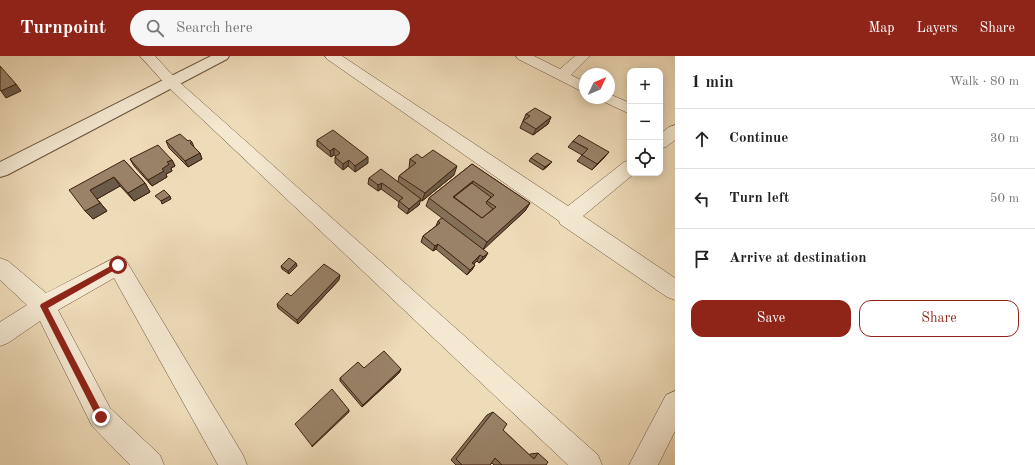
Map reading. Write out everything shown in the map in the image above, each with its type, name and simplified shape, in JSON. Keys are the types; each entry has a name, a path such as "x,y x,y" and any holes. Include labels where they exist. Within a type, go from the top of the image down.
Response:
{"street":[{"path":"147,56 172,83 588,465"},
{"path":"0,170 222,56"},
{"path":"332,56 567,218 675,290"},
{"path":"523,56 579,85"},
{"path":"561,76 583,56"},
{"path":"615,102 627,108"},
{"path":"663,125 675,131 663,141"},
{"path":"567,218 627,169"},
{"path":"0,335 44,306 118,265 233,465"},
{"path":"0,267 44,306 101,417 150,465"},
{"path":"643,465 675,404"}],"building":[{"path":"0,66 16,84 1,91 0,90"},
{"path":"535,108 551,117 536,129 523,121 530,116 526,114"},
{"path":"333,130 368,157 355,166 349,160 343,164 335,157 340,153 334,148 330,151 317,140"},
{"path":"180,134 188,141 190,140 192,142 190,143 200,153 185,161 166,141"},
{"path":"579,135 609,152 597,164 582,155 588,149 573,141"},
{"path":"158,145 172,160 167,162 169,164 162,169 164,171 148,180 130,159"},
{"path":"433,150 457,166 425,193 399,176 416,163 410,159 417,154 422,158"},
{"path":"537,153 552,162 545,167 531,158"},
{"path":"124,160 145,183 128,193 114,177 90,190 100,203 85,211 69,190"},
{"path":"472,164 530,203 487,242 429,198","holes":["473,181 494,195 487,201 496,207 482,218 453,197"]},
{"path":"381,169 421,199 409,209 399,201 403,198 382,183 378,185 369,178"},
{"path":"472,183 491,197 486,203 493,209 482,218 454,197"},
{"path":"164,190 170,196 161,201 155,196"},
{"path":"442,218 488,253 483,257 480,255 472,263 475,265 470,270 438,244 435,246 423,236 440,223 438,221"},
{"path":"289,258 296,263 288,271 281,266"},
{"path":"324,264 340,275 297,320 277,304 287,293 291,296"},
{"path":"384,351 401,369 363,405 340,378 358,362 364,368"},
{"path":"332,389 349,410 312,446 295,424"},
{"path":"493,412 507,424 503,430 534,459 538,453 548,462 546,465 502,465 495,458 490,465 462,465 456,459"}],"route":[{"path":"101,417 44,306 118,265"}]}
